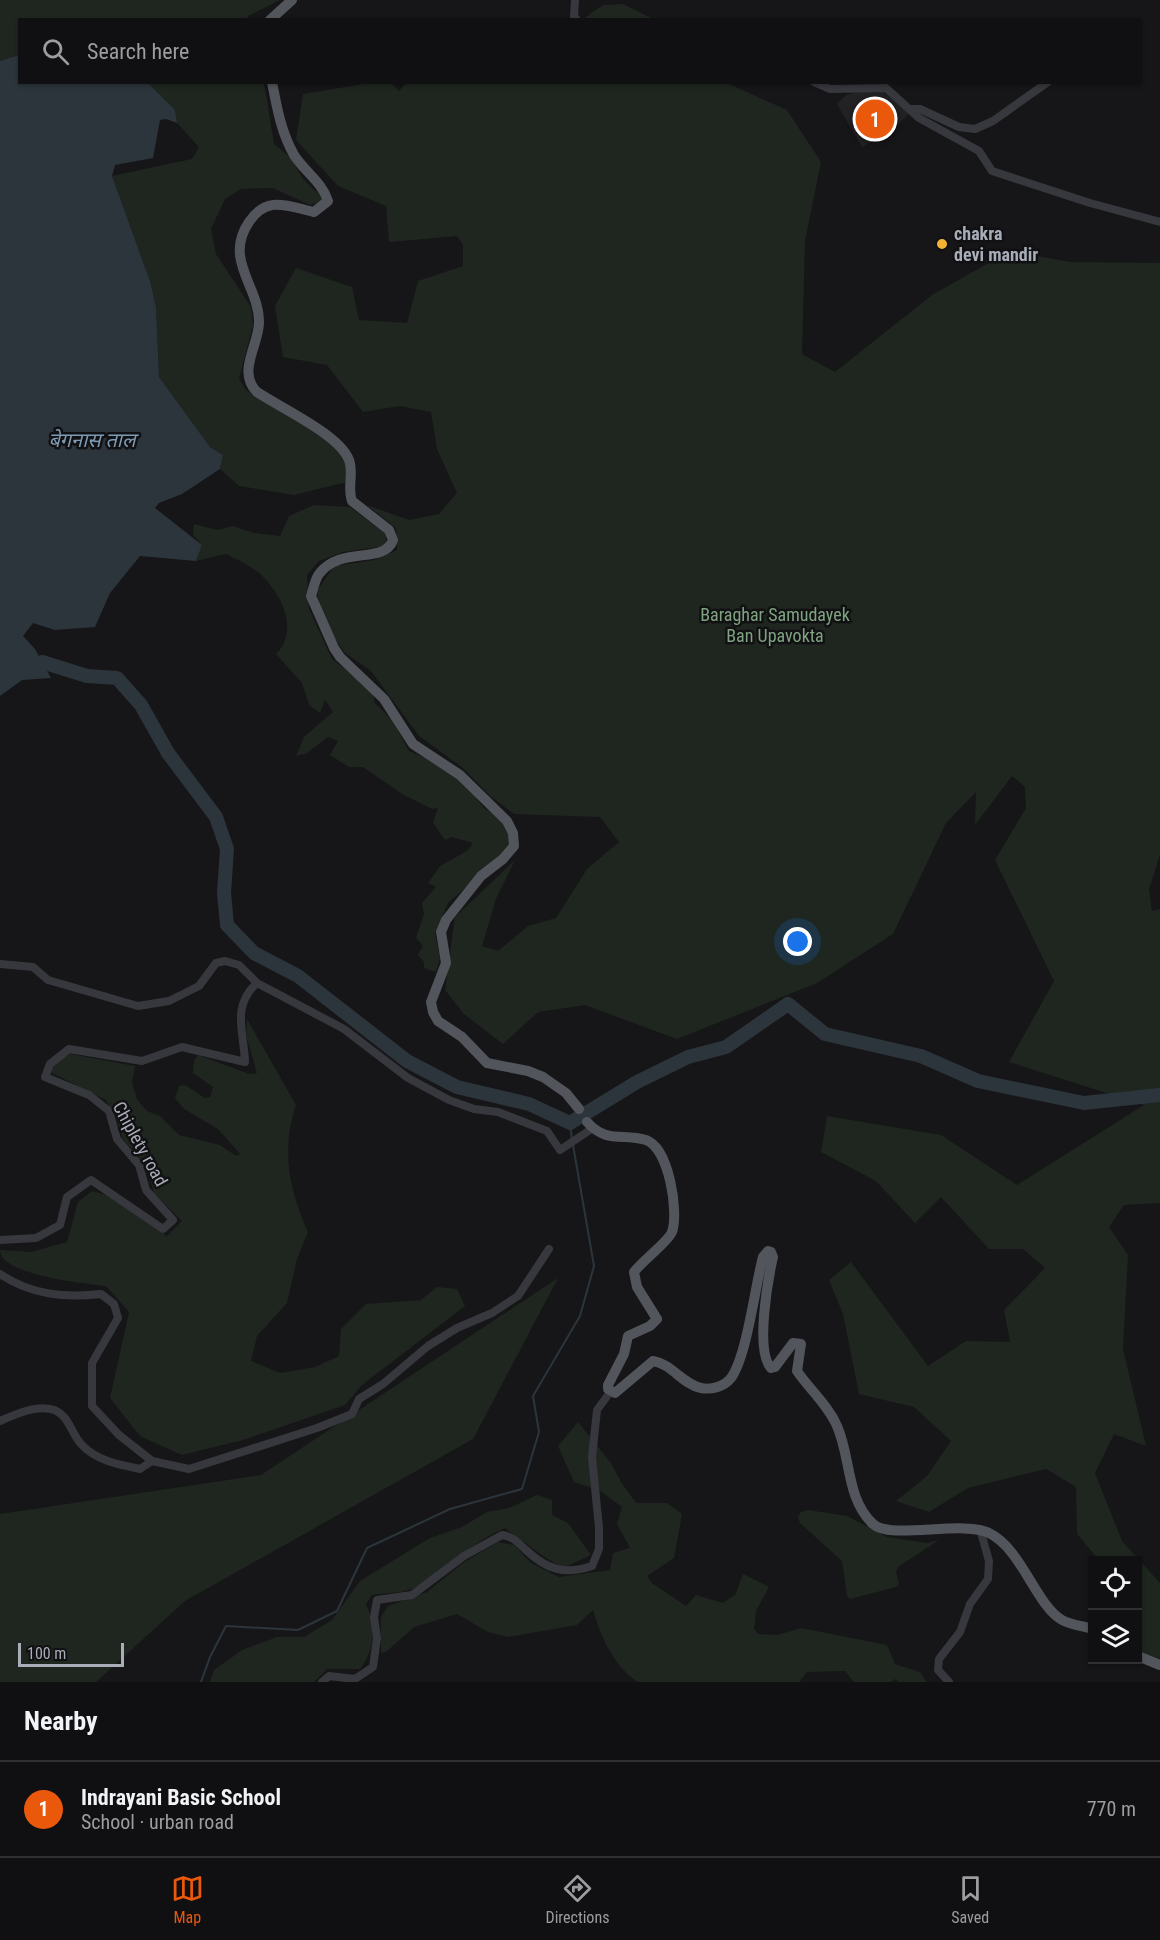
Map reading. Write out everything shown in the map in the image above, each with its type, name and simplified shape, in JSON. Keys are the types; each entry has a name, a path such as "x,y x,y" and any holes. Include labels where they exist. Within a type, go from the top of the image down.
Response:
{"main road":[{"path":"272,18 292,0"},
{"path":"272,84 285,137 295,157 325,192 328,201 314,212 269,203 256,210 243,230 239,252 259,323 247,375 250,385 257,392 339,444 350,461 349,495 352,501 390,530 393,540 390,547 380,553 338,558 318,574 311,596 334,648 384,699 413,744 460,775 507,821 513,833 514,846 503,859 481,876 446,920 441,932 446,963 431,1002 433,1012 438,1021 462,1037 487,1063 528,1071 543,1077 566,1093 579,1109"},
{"path":"590,1125 603,1136 645,1140 660,1150 670,1183 674,1223 666,1241 645,1257 634,1272 637,1287 657,1319 650,1326 628,1336 624,1354 608,1385 611,1391 615,1393 622,1389 653,1361 663,1364 687,1384 700,1388 718,1387 726,1383 733,1376 740,1354 763,1257 768,1251 771,1252 773,1257 766,1294 764,1340 768,1365 771,1368 774,1367 793,1343 801,1344 797,1371 825,1405 837,1426 859,1503 871,1522 882,1529 894,1531 912,1528 980,1529 990,1533 1009,1550 1058,1618 1088,1628"},
{"path":"1142,1658 1160,1665"}],"street":[{"path":"575,0 576,18"},
{"path":"819,84 830,89 886,87 911,108 919,118 979,151 992,171 1090,203 1160,222"},
{"path":"911,108 920,109 951,124 975,129 993,121 1045,84"},
{"path":"0,963 33,967 48,980 138,1006 169,1001 199,986 216,963 225,961 240,965 257,982 344,1029 408,1078 449,1100 474,1108 498,1112 547,1131 560,1149 590,1125 579,1109"},
{"name":"Chiplety road","path":"0,1240 36,1238 60,1225 67,1197 91,1180 163,1230 173,1220 146,1190 139,1165 117,1140 109,1111 89,1095 45,1077 50,1064 69,1048 142,1061 182,1047 245,1062 239,1030 242,1007 248,990 257,982"},
{"path":"0,1274 27,1289 72,1297 101,1294 114,1304 118,1318 92,1363 92,1406 119,1435 152,1461 189,1469 352,1414 359,1399 383,1384 428,1346 457,1328 492,1313 518,1296 549,1249"},
{"path":"322,1682 329,1676 356,1679 373,1666 377,1638 374,1617 377,1600 412,1595 464,1557 502,1535 514,1537 527,1552 555,1571 575,1572 592,1566 598,1549 599,1528 592,1457 597,1410 611,1391"},
{"path":"0,1421 18,1413 54,1409 64,1416 81,1444 98,1457 140,1469 152,1461"},
{"path":"949,1682 938,1670 938,1663 960,1632 970,1604 988,1579 989,1561 980,1529"}],"shaded area":[{"path":"864,90 881,91 906,108 908,115 888,133 862,147 837,104 846,95"}],"green space":[{"path":"0,0 280,0 247,18 18,18 18,55 0,61"},
{"path":"623,4 651,18 584,18 603,5"},
{"path":"149,84 264,84 274,144 290,157 303,179 325,200 310,205 273,188 241,189 225,199 211,229 216,254 251,307 253,325 239,379 246,390 335,443 348,465 347,482 294,495 239,486 220,469 223,455 210,447 159,377 156,307 150,281 112,176 192,159 199,147 177,123 175,110"},
{"name":"Baraghar Samudayek Ban Upavokta","path":"364,84 392,84 399,91 405,84 729,84 787,110 821,162 805,241 802,354 835,372 932,295 1010,251 1070,262 1160,263 1160,855 1149,889 1152,911 1160,909 1160,1203 1124,1205 1109,1227 1128,1255 1123,1349 1146,1446 1114,1434 1095,1473 1122,1541 1136,1556 1096,1556 1077,1534 1076,1487 1046,1469 968,1488 929,1512 896,1501 927,1476 951,1441 914,1407 859,1394 843,1314 829,1280 851,1262 928,1366 966,1341 1010,1342 1004,1310 1045,1268 1023,1249 989,1249 941,1197 915,1223 876,1181 821,1152 827,1116 941,1135 1017,1185 1144,1105 1009,1062 1054,981 995,860 1026,808 1025,787 1012,776 975,825 976,792 946,823 893,934 817,983 677,1039 585,1005 538,1012 503,1044 464,1014 445,990 455,917 515,860 496,899 482,946 498,951 528,926 556,918 587,869 619,842 600,817 514,814 490,796 463,768 419,736 371,671 345,653 322,621 317,591 334,566 374,560 397,550 396,528 367,505 409,520 439,514 457,493 437,449 431,412 400,406 363,412 327,365 283,357 275,306 296,268 352,287 359,320 407,323 418,281 463,266 463,245 457,236 389,242 386,206 338,186 296,140 303,94"},
{"path":"314,505 350,507 386,534 386,546 343,552 319,561 307,575 309,609 332,659 374,691 374,702 392,720 409,751 439,765 459,778 482,806 498,815 512,840 506,852 448,903 435,934 440,959 436,972 424,968 424,962 418,955 423,946 416,938 424,914 422,903 436,887 428,883 440,866 467,851 473,843 452,837 445,840 433,823 438,808 432,809 402,794 363,767 349,767 330,755 338,741 328,737 307,753 296,756 304,737 333,712 325,700 320,713 309,705 302,683 276,654 287,634 285,612 280,601 274,590 259,573 226,554 196,561 202,545 193,535 194,524 217,530 233,526 254,533 280,536 289,516"},
{"path":"247,1019 296,1105 289,1138 289,1170 296,1201 308,1232 297,1259 287,1303 257,1336 251,1361 280,1373 315,1367 339,1356 341,1329 366,1304 421,1300 437,1287 457,1289 465,1306 362,1385 345,1405 243,1440 182,1455 140,1436 110,1398 129,1312 106,1286 28,1272 4,1259 0,1250 31,1252 67,1242 78,1202 92,1191 107,1195 167,1236 182,1221 154,1193 150,1179 135,1153 122,1138 118,1123 106,1100 50,1072 59,1060 70,1054 135,1066 132,1083 137,1099 147,1111 160,1116 179,1135 220,1145 236,1156 240,1154 218,1129 184,1109 175,1098 179,1086 185,1085 205,1098 210,1097 213,1087 193,1073 194,1061 198,1055 249,1074 257,1073 246,1035"},
{"path":"558,1278 473,1439 185,1601 96,1682 0,1682 0,1514 261,1475"},
{"path":"578,1422 611,1463 636,1503 667,1503 682,1514 674,1558 647,1576 652,1583 686,1606 696,1595 723,1603 735,1595 743,1574 769,1587 756,1611 754,1629 758,1634 777,1635 801,1628 887,1645 895,1664 920,1672 927,1682 899,1682 895,1679 891,1682 854,1682 845,1671 807,1672 799,1682 638,1682 615,1660 600,1631 593,1610 577,1625 508,1637 488,1632 457,1614 414,1627 386,1652 381,1653 381,1617 388,1606 427,1592 463,1563 498,1542 514,1545 531,1563 559,1577 610,1570 613,1553 630,1548 617,1524 622,1507 599,1490 574,1482 558,1446"},
{"path":"537,1495 552,1500 552,1515 568,1523 591,1555 563,1568 505,1528 470,1548 419,1586 372,1595 366,1604 371,1620 371,1646 360,1669 327,1669 314,1682 210,1682 214,1670 242,1650 277,1637 304,1637 332,1620 360,1581 430,1538 462,1527 487,1512 509,1508"},
{"path":"808,1510 847,1516 887,1537 927,1543 939,1540 898,1567 896,1572 899,1584 896,1587 850,1599 847,1596 842,1561 800,1523 798,1517 801,1512"},
{"name":"Baraghar Samudayek Ban Upavokta","path":"1142,1563 1160,1583 1160,1659 1142,1652"}],"water":[{"name":"बेगनास ताल","path":"18,55 18,84 149,84 175,110 177,123 166,119 160,120 153,158 115,165 112,176 150,281 156,307 159,377 210,447 223,455 220,469 182,494 159,503 155,508 202,545 196,561 140,556 110,593 95,627 55,630 33,623 23,636 35,649 51,678 22,680 0,696 0,61"}],"waterway":[{"path":"42,662 87,676 117,678 141,705 168,753 216,817 227,849 224,893 227,925 254,953 298,976 407,1061 457,1087 529,1104 570,1123 637,1082 688,1057 726,1047 788,1004 825,1034 921,1056 978,1081 1084,1103 1160,1095"},
{"path":"570,1123 572,1140"},
{"path":"201,1682 210,1657 226,1626 298,1630 337,1611 367,1548 450,1509 522,1489 539,1432 533,1396 580,1316 594,1266 573,1145"}],"place":[{"name":"Indrayani Basic School","path":"875,119"},
{"name":"chakra devi mandir","path":"942,244"}]}
